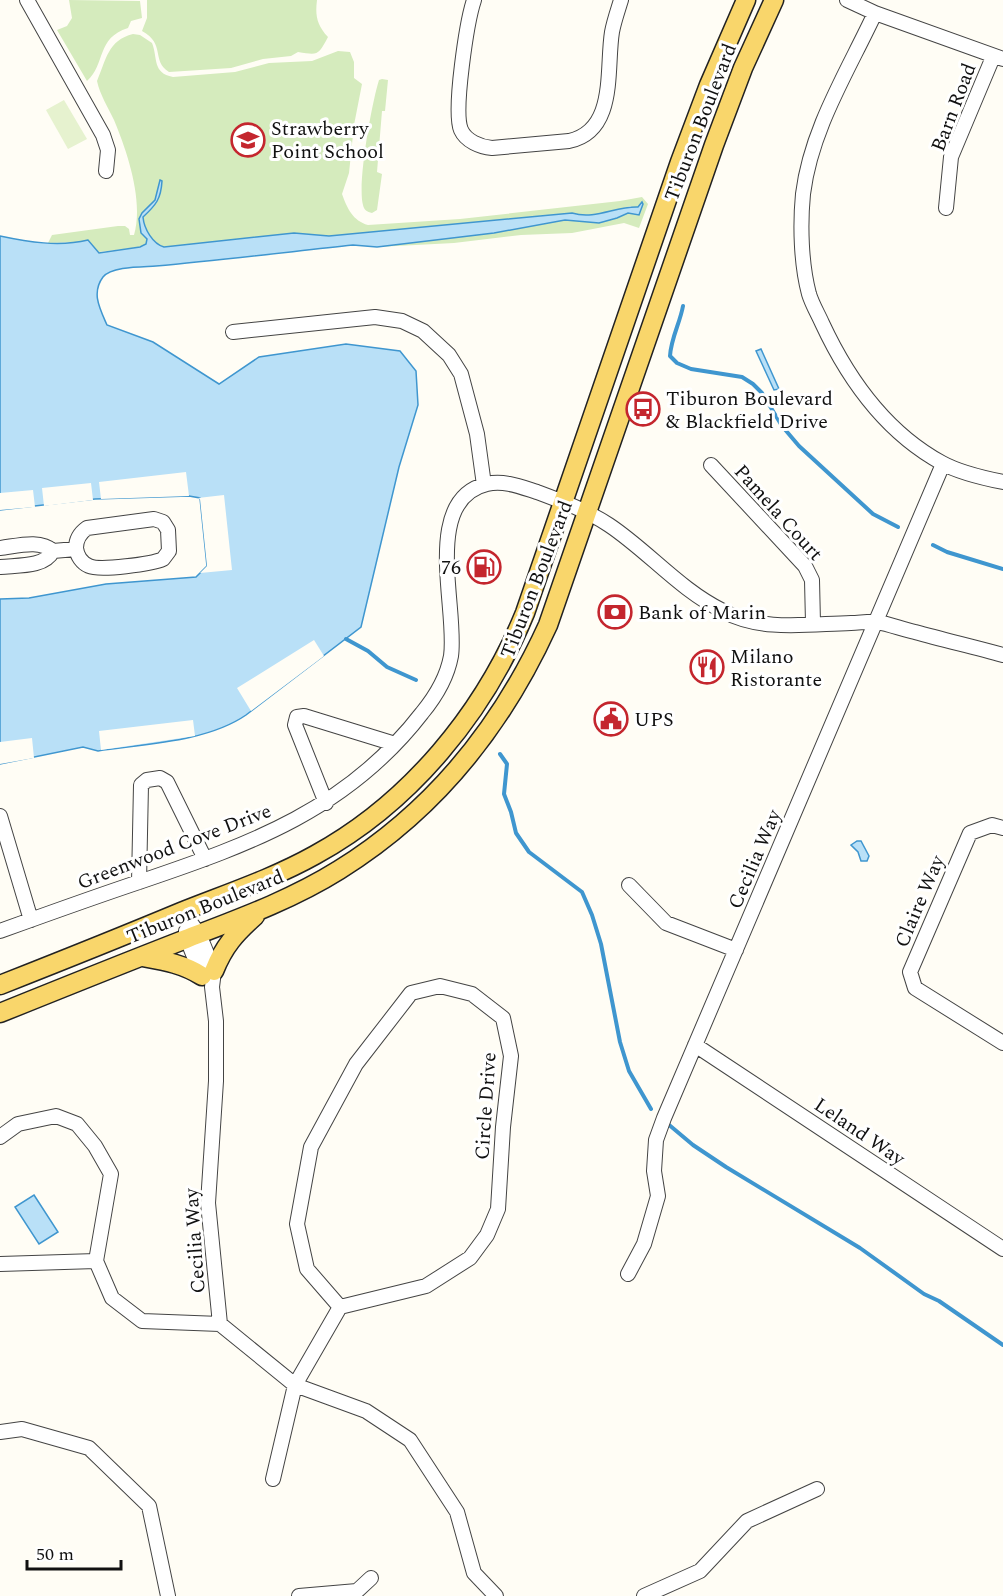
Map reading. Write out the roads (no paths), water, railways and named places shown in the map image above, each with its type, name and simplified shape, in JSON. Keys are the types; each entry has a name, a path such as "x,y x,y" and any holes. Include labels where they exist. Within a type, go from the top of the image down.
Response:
{"main road":[{"path":"725,47 730,21 729,0"},
{"name":"Tiburon Boulevard","path":"0,985 266,879 315,855 346,836 382,809 422,772 468,717 502,663 525,613 674,179 725,47 746,0"},
{"name":"Tiburon Boulevard","path":"0,1013 261,910 313,885 382,841 424,806 473,751 510,699 536,650 553,611 714,145 741,75 774,0"},
{"path":"141,957 172,962 209,978 231,939 261,910"}],"street":[{"path":"27,0 103,135 108,150 106,171"},
{"path":"474,0 461,78 459,118 463,133 469,139 484,147 492,148 569,141 591,132 603,112 612,30 621,0"},
{"path":"850,1 875,13 998,58"},
{"path":"875,13 816,136 803,193 801,234 809,295 836,352 866,398 910,441 943,464 1003,482"},
{"name":"Barn Road","path":"946,208 951,157 998,58"},
{"path":"233,332 375,316 402,321 423,331 449,355 461,375 477,434 484,485 509,484 586,513 609,525 697,595 728,614 746,621 764,624 875,622 1003,655"},
{"name":"Cecilia Way","path":"627,1274 644,1244 658,1196 654,1171 656,1140 943,464"},
{"name":"Pamela Court","path":"711,465 806,566 812,580 813,623"},
{"name":"Greenwood Cove Drive","path":"0,931 265,836 326,802 365,772 395,744 432,700 447,670 451,645 448,534 459,504 473,490 484,485"},
{"path":"154,519 163,522 168,530 169,551 167,556 159,561 95,568 83,563 76,549 80,534 94,526 154,519"},
{"path":"0,548 39,544 47,546 53,552"},
{"path":"0,567 45,561 53,552 76,549"},
{"path":"326,802 295,725 297,717 304,716 395,744"},
{"path":"139,882 141,785 147,780 160,778 167,782 205,859"},
{"path":"0,816 31,920"},
{"name":"Claire Way","path":"1003,828 992,825 970,833 910,972 915,988 1003,1043"},
{"path":"629,885 666,923 736,950"},
{"name":"Cecilia Way","path":"183,912 209,978 216,1021 216,1081 208,1203 220,1324"},
{"name":"Circle Drive","path":"440,986 472,994 503,1018 511,1056 503,1127 498,1209 487,1235 470,1258 426,1286 340,1307 307,1269 297,1224 311,1148 356,1064 411,993 440,986"},
{"name":"Leland Way","path":"695,1045 1003,1250"},
{"path":"0,1137 18,1124 56,1116 77,1124 95,1146 111,1174 96,1261 112,1298 142,1321 220,1324 295,1385 366,1411 410,1440 457,1512 474,1573 496,1596"},
{"path":"0,1263 96,1261"},
{"path":"273,1479 295,1385 340,1307"},
{"path":"0,1432 22,1429 89,1448 149,1506 168,1596"},
{"path":"644,1596 700,1571 747,1521 817,1490"},
{"path":"299,1596 357,1591 371,1578"}],"water":[{"path":"160,180 162,181 159,197 143,217 150,235 156,243 164,247 294,233 329,236 572,213 589,215 638,207 642,202 643,204 639,215 628,213 599,223 565,220 494,233 377,247 353,245 128,268 107,273 99,283 97,295 99,307 107,325 153,342 219,384 259,357 346,344 400,351 416,371 418,405 399,467 361,627 246,715 213,731 175,740 98,751 83,747 0,764 0,599 29,598 106,584 196,577 207,566 200,498 189,496 95,499 0,510 0,236 55,243 88,240 99,253 140,247 146,244 147,239 141,233 139,219 155,200"},
{"path":"761,349 779,389 774,390 756,351"},
{"path":"861,841 869,856 867,861 861,861 858,852 851,845"},
{"path":"34,1195 58,1232 39,1244 15,1207"}],"waterway":[{"path":"683,306 670,356 677,363 691,369 742,377 753,384 762,393 782,426 799,446 873,514 898,527"},
{"path":"933,545 947,552 1003,569"},
{"path":"346,639 368,651 387,667 416,680"},
{"path":"500,754 507,764 504,794 516,833 529,852 582,892 592,915 601,944 620,1042 629,1071 651,1109"},
{"path":"668,1124 693,1145 726,1167 860,1248 924,1294 939,1301 1003,1345"}],"place":[{"name":"Strawberry Point School","path":"248,140"},
{"name":"Tiburon Boulevard & Blackfield Drive","path":"643,409"},
{"name":"76","path":"484,567"},
{"name":"Bank of Marin","path":"615,612"},
{"name":"Milano Ristorante","path":"707,667"},
{"name":"UPS","path":"611,719"}]}
